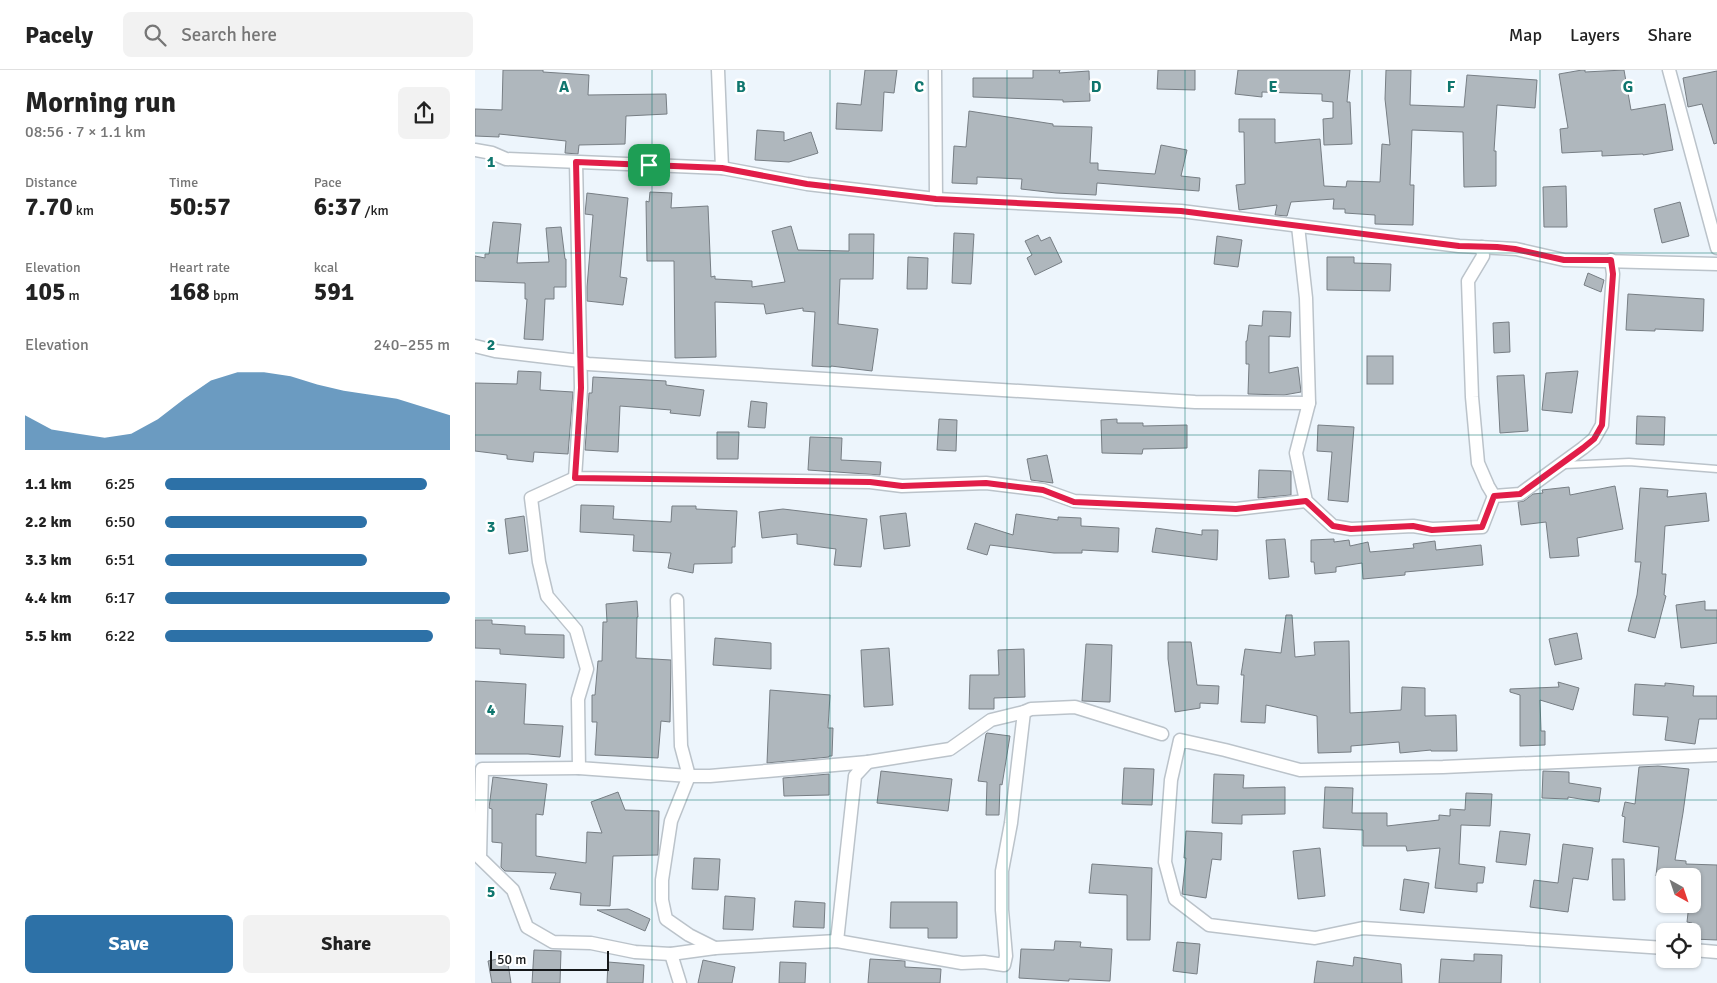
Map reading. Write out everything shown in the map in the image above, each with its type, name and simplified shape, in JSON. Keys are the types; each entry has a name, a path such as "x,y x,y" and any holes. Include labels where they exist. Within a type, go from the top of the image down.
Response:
{"street":[{"path":"718,70 722,168"},
{"path":"935,70 936,199"},
{"path":"1669,70 1717,248"},
{"path":"475,150 492,153 506,159 722,168 807,184 936,199 1181,211 1459,246 1515,249 1564,260 1717,264"},
{"path":"575,478 581,388 576,162"},
{"path":"1297,226 1306,298 1309,402 1296,453 1306,501 1333,526 1351,529 1413,526 1432,530 1482,527 1494,496"},
{"path":"1482,247 1483,256 1468,281 1471,397 1478,463 1494,496"},
{"path":"1494,496 1520,494 1594,439 1602,425 1613,274 1611,260"},
{"path":"475,346 495,351 580,361 588,364 1195,402 1309,402"},
{"path":"579,768 578,699 587,669 576,630 547,596 539,562 531,498 575,478 870,482 902,486 986,483 1043,490 1074,502 1236,509 1306,501"},
{"path":"677,600 681,746 689,776 671,821 662,880 662,900 666,919 689,935 715,948"},
{"path":"1024,712 1011,823 1002,871 1001,910 1006,956 1004,965 983,962 962,963 837,941 715,948 671,954 635,952 591,943 553,942 527,927 513,890 480,858 482,769 579,768 710,776 868,762 950,749 991,720 1024,712 1031,708 1075,707 1162,734"},
{"path":"1656,947 1363,928 1315,938 1209,925 1175,899 1165,862 1171,780 1180,740 1300,770 1443,767 1717,755"},
{"path":"837,941 855,776 868,762"},
{"path":"1701,951 1717,952"},
{"path":"671,954 680,983"}],"lane":[{"path":"1560,465 1629,462 1717,469"}],"building":[{"path":"503,70 543,70 543,72 589,75 588,95 666,94 667,114 626,116 625,144 579,145 578,154 565,153 566,141 499,134 499,137 475,136 475,109 502,110"},
{"path":"865,70 897,70 894,93 884,92 882,131 836,129 837,103 861,105"},
{"path":"1033,70 1060,70 1059,73 1089,71 1090,101 1063,102 1063,100 973,97 973,78 1033,78"},
{"path":"1158,70 1195,70 1195,90 1157,89"},
{"path":"1238,70 1350,70 1347,102 1350,102 1352,144 1324,145 1323,119 1333,118 1333,102 1322,101 1322,94 1262,92 1262,97 1235,94"},
{"path":"1386,70 1411,70 1410,105 1464,107 1467,75 1537,80 1535,108 1497,105 1494,151 1496,151 1496,186 1464,187 1463,132 1412,130 1410,185 1414,185 1413,225 1375,224 1375,215 1345,213 1345,209 1333,209 1334,199 1291,202 1287,216 1275,215 1277,205 1239,210 1236,185 1245,184 1244,132 1239,132 1239,119 1275,119 1275,143 1320,139 1324,186 1346,187 1347,181 1380,182 1382,144 1390,145 1385,99"},
{"path":"1585,70 1585,72 1624,70 1631,110 1665,104 1673,150 1643,155 1602,156 1602,151 1562,153 1560,129 1568,128 1559,74"},
{"path":"1717,71 1717,143 1714,144 1702,104 1688,107 1683,78"},
{"path":"969,111 1053,124 1053,126 1092,127 1090,163 1098,163 1098,170 1155,174 1161,145 1187,150 1181,176 1200,178 1199,191 1097,183 1096,195 1021,189 1022,179 977,177 977,184 952,183 954,146 966,147"},
{"path":"757,130 784,132 784,141 811,132 818,153 789,162 755,160"},
{"path":"1566,186 1567,227 1544,227 1543,187"},
{"path":"650,192 672,193 671,208 708,206 711,277 715,276 715,279 752,281 752,287 785,282 772,231 791,226 798,250 849,251 849,234 874,234 873,279 840,279 838,324 878,329 872,371 831,366 812,366 815,312 803,311 803,308 766,314 764,304 715,302 716,357 675,358 674,261 647,261 646,201 649,202"},
{"path":"587,193 628,198 620,277 627,278 623,305 587,301 593,215 585,214"},
{"path":"1680,202 1689,236 1662,243 1654,209"},
{"path":"493,222 521,224 517,263 549,262 546,228 561,227 566,259 566,287 554,287 554,299 545,299 543,340 524,339 527,299 525,299 525,283 475,281 475,256 485,258 485,254 489,254"},
{"path":"954,233 974,234 971,284 952,283"},
{"path":"1038,235 1041,241 1050,237 1062,262 1035,275 1027,258 1032,255 1025,241"},
{"path":"1217,236 1242,240 1238,267 1214,264"},
{"path":"908,257 928,258 927,289 907,289"},
{"path":"1327,257 1354,257 1354,263 1391,264 1390,291 1327,290"},
{"path":"1588,273 1604,280 1601,292 1584,285"},
{"path":"1628,294 1704,299 1703,331 1626,330"},
{"path":"1263,311 1291,312 1290,337 1269,336 1269,373 1298,367 1301,392 1284,395 1248,394 1249,364 1246,364 1246,341 1249,325 1262,326"},
{"path":"1509,322 1510,352 1494,353 1493,323"},
{"path":"1367,356 1393,356 1393,384 1367,384"},
{"path":"518,371 541,372 540,390 573,392 568,454 534,452 533,462 507,459 507,455 475,451 475,383 517,384"},
{"path":"1578,371 1572,413 1542,410 1546,373"},
{"path":"1524,375 1528,431 1500,433 1497,376"},
{"path":"593,377 666,381 666,385 704,390 700,416 670,413 671,410 620,406 618,452 585,450 589,393 592,393"},
{"path":"751,401 767,403 765,428 748,427"},
{"path":"1637,416 1665,417 1664,445 1636,444"},
{"path":"939,419 957,420 956,451 937,450"},
{"path":"1117,419 1117,423 1143,423 1143,426 1187,425 1187,448 1143,449 1142,454 1102,453 1101,420"},
{"path":"1318,425 1354,427 1348,502 1328,500 1332,452 1317,451"},
{"path":"717,432 739,432 738,459 717,459"},
{"path":"810,437 842,438 841,460 881,462 880,475 808,470"},
{"path":"1047,455 1053,483 1031,480 1027,459"},
{"path":"1259,470 1291,471 1291,495 1258,498"},
{"path":"1615,486 1623,529 1577,538 1579,556 1550,558 1546,522 1521,525 1518,502 1524,501 1533,494 1543,493 1542,490 1569,487 1570,495"},
{"path":"1640,488 1668,490 1667,497 1706,493 1709,521 1665,526 1662,574 1666,574 1664,595 1666,596 1655,638 1628,631 1637,595 1641,562 1635,562"},
{"path":"581,505 614,506 613,519 671,522 672,506 696,506 696,509 737,511 735,547 732,547 732,563 694,564 693,573 668,568 671,553 633,551 634,535 580,532"},
{"path":"783,509 867,519 861,567 834,565 836,549 797,544 797,534 762,538 759,512"},
{"path":"906,513 910,546 884,549 880,516"},
{"path":"1016,514 1058,520 1058,517 1081,518 1081,526 1119,528 1118,552 1082,550 1082,553 1054,553 990,545 987,555 967,549 975,523 1013,535"},
{"path":"524,516 528,551 509,554 505,519"},
{"path":"1156,528 1202,535 1202,530 1218,530 1217,560 1152,552"},
{"path":"1285,539 1289,577 1269,579 1266,540"},
{"path":"1334,539 1334,542 1349,540 1350,546 1368,542 1370,552 1414,548 1413,544 1435,541 1436,550 1481,545 1483,565 1405,572 1405,575 1363,579 1362,563 1336,567 1336,572 1315,574 1314,562 1311,562 1311,540"},
{"path":"637,601 636,658 671,660 670,722 661,721 658,758 595,755 597,722 592,722 592,695 595,695 598,661 602,661 603,622 607,622 606,604"},
{"path":"1705,601 1705,610 1717,610 1717,643 1681,648 1676,605"},
{"path":"1286,615 1292,615 1295,657 1315,655 1314,642 1349,641 1350,713 1401,710 1402,687 1425,688 1425,716 1456,715 1457,751 1431,750 1400,753 1399,742 1351,746 1351,752 1318,753 1317,716 1266,705 1265,723 1241,722 1244,675 1241,675 1245,649 1281,653"},
{"path":"475,620 492,620 492,624 525,626 525,634 564,635 564,658 500,654 500,649 475,648"},
{"path":"1577,633 1582,659 1555,665 1549,639"},
{"path":"715,638 771,643 771,669 713,665"},
{"path":"1168,642 1191,642 1197,685 1219,686 1218,704 1200,703 1200,708 1175,712 1168,659"},
{"path":"1086,644 1112,645 1110,702 1082,701"},
{"path":"889,648 893,705 864,707 861,650"},
{"path":"1024,649 1025,697 994,698 994,709 969,709 970,675 999,675 998,650"},
{"path":"475,681 526,684 524,724 563,726 560,757 528,754 475,754"},
{"path":"1558,682 1579,688 1573,710 1540,700 1541,731 1545,731 1545,745 1520,746 1520,695 1510,692 1510,689 1559,687"},
{"path":"1665,683 1694,686 1693,696 1717,696 1717,719 1699,719 1695,744 1665,740 1668,717 1633,715 1635,684 1665,686"},
{"path":"770,690 830,695 828,728 833,728 832,756 767,763"},
{"path":"987,733 1010,736 1002,785 1000,784 999,815 986,815 987,782 978,781"},
{"path":"1658,766 1689,769 1675,860 1686,861 1686,864 1717,865 1717,940 1701,939 1701,923 1687,922 1688,913 1701,913 1701,868 1657,868 1659,847 1623,842 1625,817 1622,816 1625,802 1635,804 1639,767"},
{"path":"1124,768 1154,769 1152,805 1122,804"},
{"path":"881,771 952,779 948,811 877,803"},
{"path":"1543,771 1569,772 1569,783 1601,788 1599,802 1568,797 1568,799 1542,798"},
{"path":"829,774 829,795 784,796 783,778"},
{"path":"1214,774 1244,775 1243,788 1285,787 1285,814 1242,815 1242,824 1212,823"},
{"path":"493,777 547,784 543,815 536,814 536,856 586,863 587,832 602,833 591,802 618,792 625,810 659,811 658,855 613,856 610,906 580,905 581,893 550,889 556,873 505,871 501,867 502,843 492,842 492,809 489,808"},
{"path":"1325,787 1353,788 1352,813 1387,813 1387,826 1439,820 1439,815 1450,816 1450,809 1465,810 1466,793 1492,794 1490,826 1461,825 1459,864 1485,867 1483,883 1477,883 1477,892 1435,888 1440,848 1407,851 1406,846 1363,846 1363,830 1323,828"},
{"path":"1186,831 1222,833 1221,860 1212,859 1206,898 1182,894 1186,858 1184,858"},
{"path":"1500,831 1530,834 1526,865 1496,862"},
{"path":"1563,844 1593,848 1588,880 1573,878 1568,912 1530,907 1534,880 1558,883"},
{"path":"1320,848 1325,896 1298,899 1293,851"},
{"path":"694,858 720,859 718,890 692,889"},
{"path":"1612,859 1624,859 1625,900 1613,900"},
{"path":"1092,864 1152,868 1150,940 1127,940 1127,895 1089,893"},
{"path":"1404,879 1429,883 1424,913 1400,910"},
{"path":"725,896 755,898 753,930 723,929"},
{"path":"795,901 825,903 824,928 793,927"},
{"path":"891,902 957,902 957,938 928,938 928,928 890,928"},
{"path":"628,909 650,919 645,931 597,910"},
{"path":"1055,941 1081,942 1080,947 1112,949 1110,981 1019,978 1021,949 1054,950"},
{"path":"1177,942 1200,944 1197,974 1173,971"},
{"path":"534,950 561,951 560,983 532,983"},
{"path":"1474,954 1502,955 1501,983 1439,983 1441,959 1474,961"},
{"path":"507,957 511,983 492,983 488,961"},
{"path":"1354,957 1401,964 1402,983 1314,983 1317,961 1353,966"},
{"path":"870,959 905,961 905,967 941,969 940,983 868,983"},
{"path":"703,960 735,967 732,983 698,983"},
{"path":"608,962 644,965 643,983 607,983"},
{"path":"780,962 806,963 805,983 779,983"}],"route":[{"path":"576,162 649,165 722,168 807,184 936,199 1181,211 1459,246 1515,249 1564,260 1611,260 1613,274 1602,425 1594,439 1520,494 1494,496 1482,527 1432,530 1413,526 1351,529 1333,526 1306,501 1236,509 1074,502 1043,490 986,483 902,486 870,482 575,478 581,388 576,162"}]}
